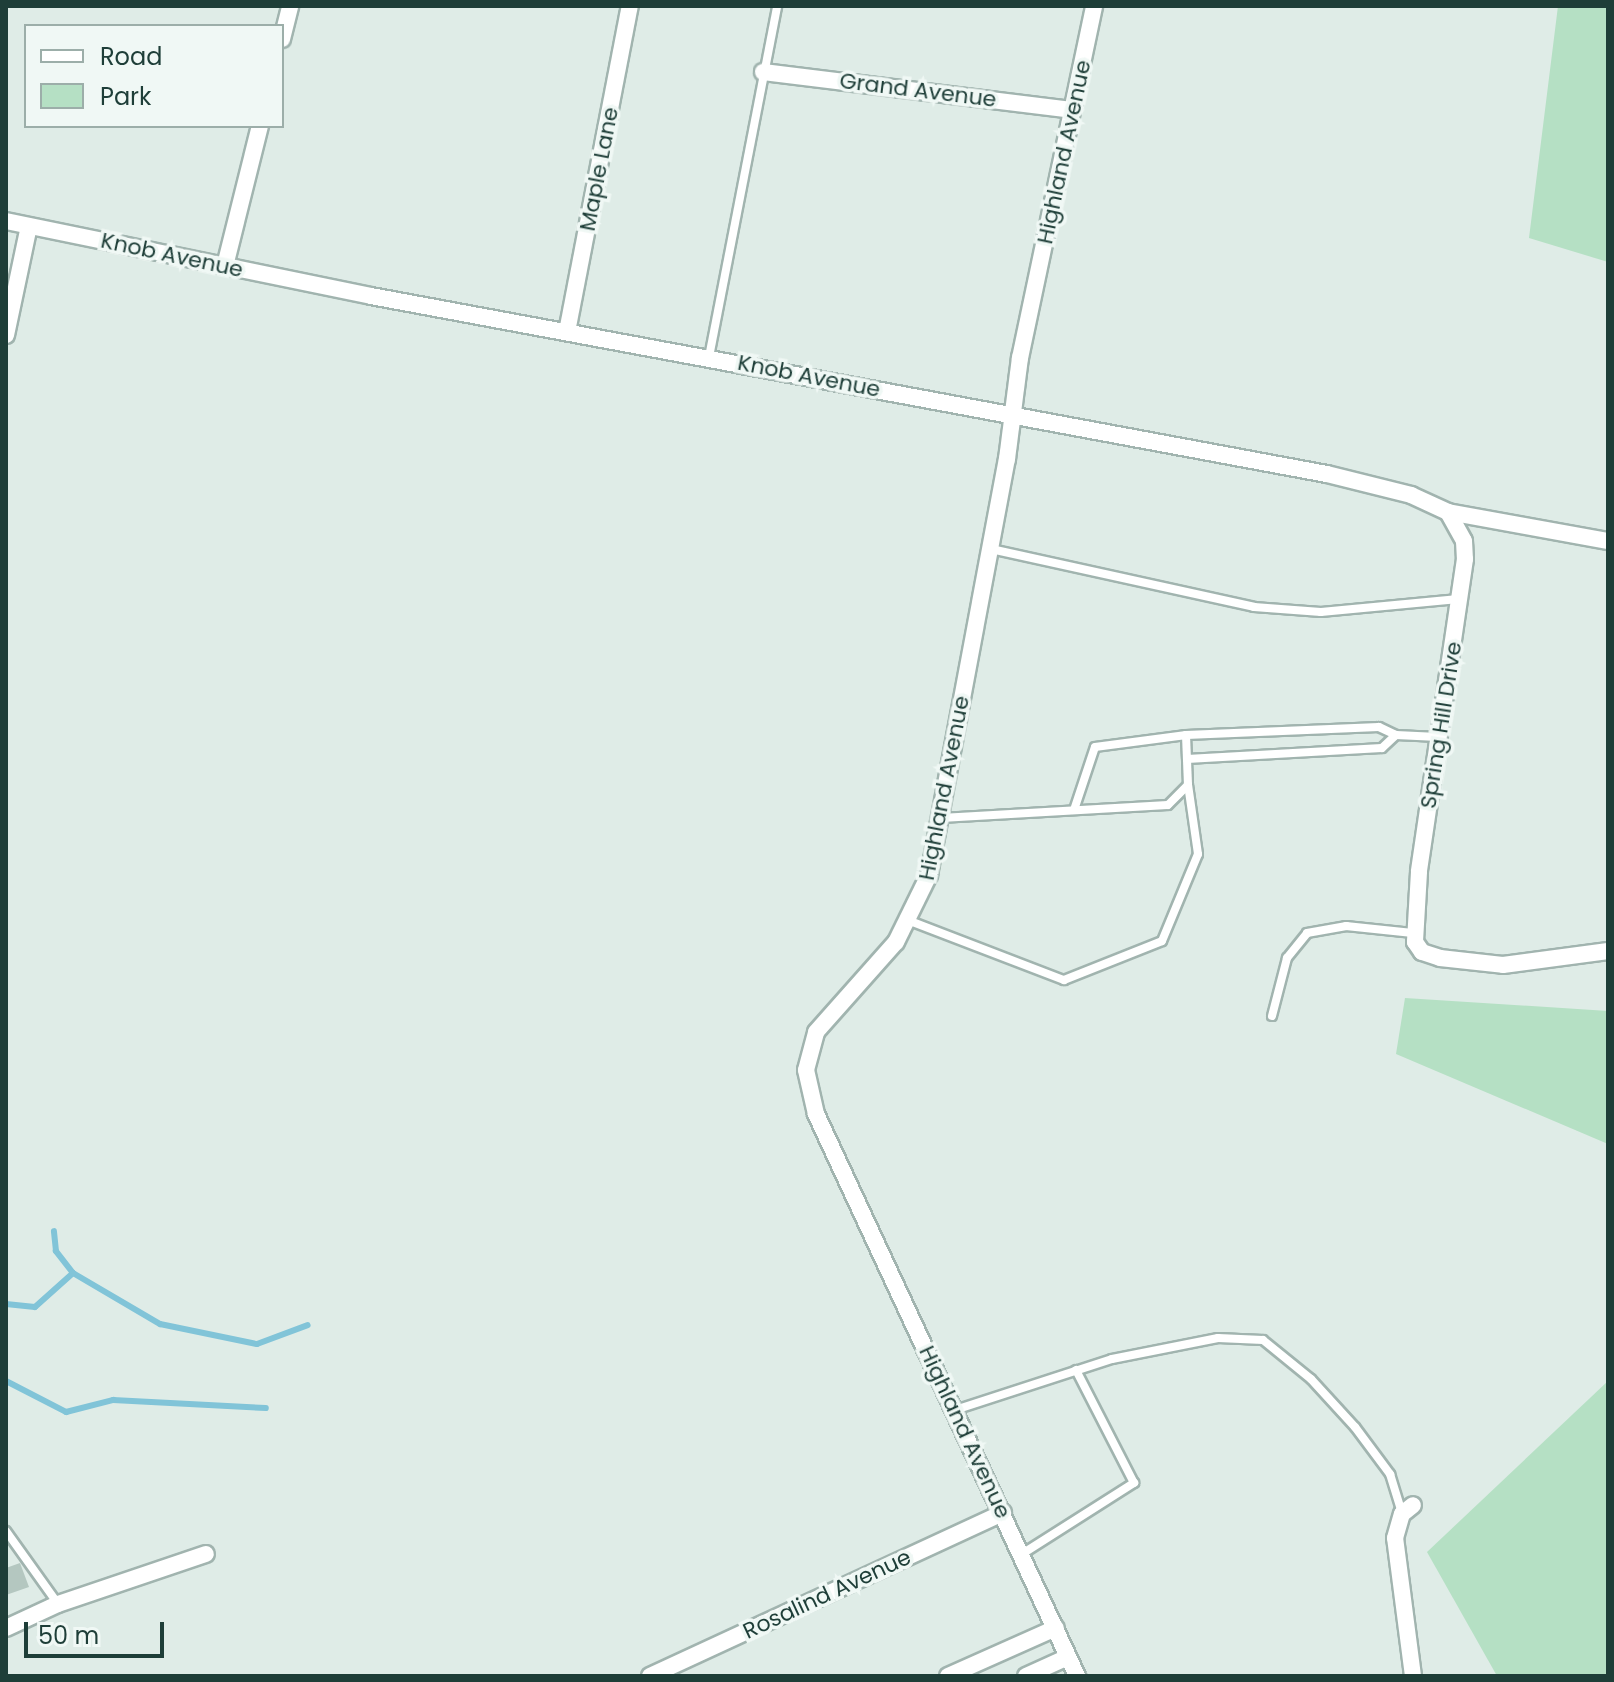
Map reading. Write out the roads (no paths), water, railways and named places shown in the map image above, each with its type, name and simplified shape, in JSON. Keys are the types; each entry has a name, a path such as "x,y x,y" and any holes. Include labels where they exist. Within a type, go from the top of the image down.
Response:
{"street":[{"path":"284,31 290,6"},
{"name":"Maple Lane","path":"567,332 630,6"},
{"name":"Highland Avenue","path":"1077,1676 816,1114 806,1070 811,1043 828,1014 910,921 929,875 990,549 1011,415 1094,6"},
{"name":"Grand Avenue","path":"763,72 1072,110"},
{"path":"225,266 260,128"},
{"name":"Knob Avenue","path":"6,221 567,332 1327,474 1411,495 1448,512 1608,541"},
{"path":"6,335 29,226"},
{"name":"Spring Hill Drive","path":"1414,937 1438,737 1461,599 1464,541 1448,512"},
{"path":"1414,937 1422,952 1440,958 1503,965 1608,951"},
{"path":"1408,1510 1395,1538 1413,1676"},
{"name":"Rosalind Avenue","path":"650,1676 1003,1513"},
{"path":"6,1628 58,1604 206,1554"},
{"path":"948,1676 1056,1628"},
{"path":"1026,1676 1068,1657"}],"lane":[{"path":"709,357 777,6"},
{"path":"990,549 1254,607 1321,612 1461,599"},
{"path":"1074,810 1095,747 1186,735 1379,727 1396,735 1438,737"},
{"path":"910,921 1064,980 1162,941 1198,854 1188,785 1186,735"},
{"path":"1187,759 1382,748 1396,735"},
{"path":"941,818 1168,805 1188,785"},
{"path":"1272,1016 1287,958 1307,933 1346,926 1414,937"},
{"path":"955,1410 1076,1370 1218,1338 1263,1340 1311,1379 1355,1427 1390,1474 1408,1510"},
{"path":"1022,1554 1134,1483 1076,1370"},
{"path":"6,1531 58,1604"}],"waterway":[{"path":"6,1304 35,1307 73,1273 56,1251 54,1231"},
{"path":"73,1273 160,1324 257,1344 308,1325"},
{"path":"6,1381 66,1412 113,1400 266,1408"}]}
